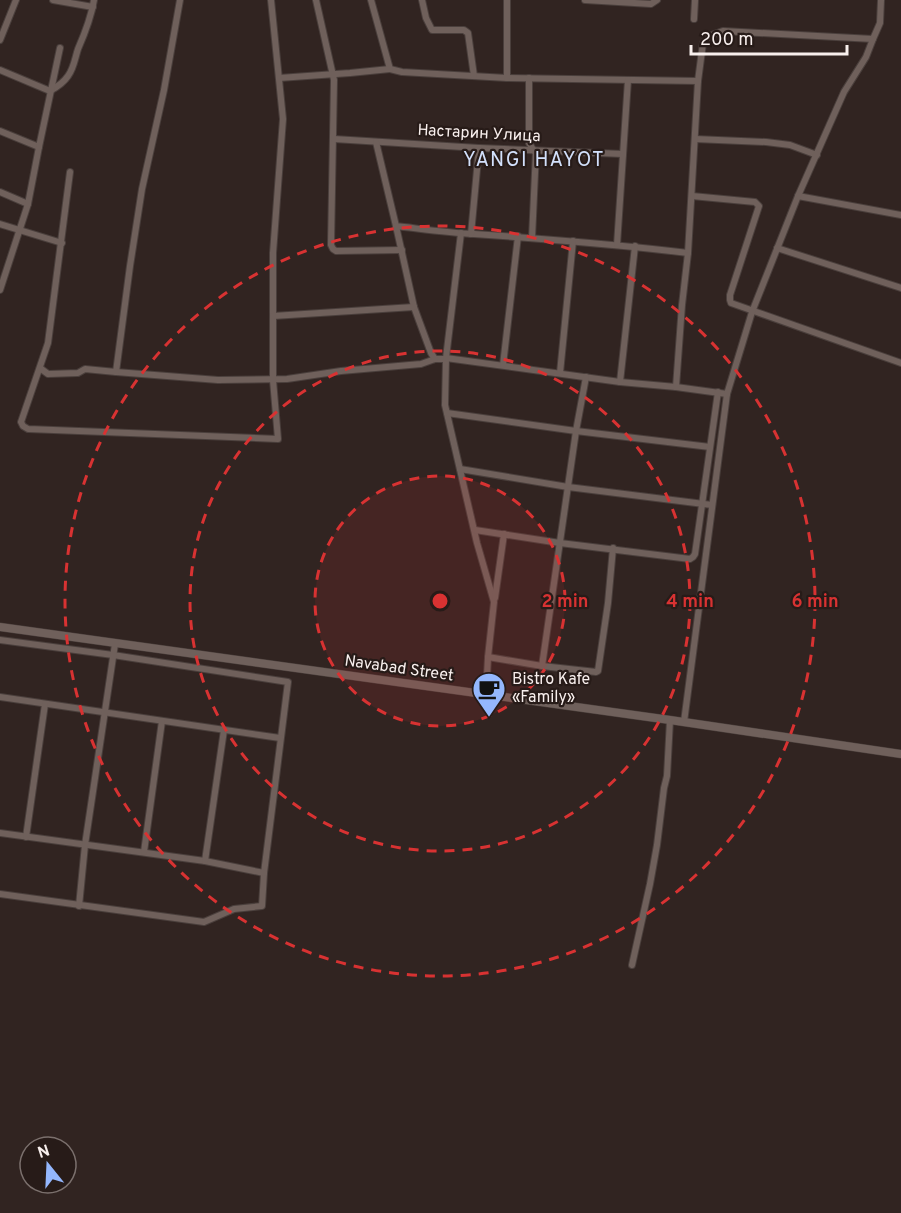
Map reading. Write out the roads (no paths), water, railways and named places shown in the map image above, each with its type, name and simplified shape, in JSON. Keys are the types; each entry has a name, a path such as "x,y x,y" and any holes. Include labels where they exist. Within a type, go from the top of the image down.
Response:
{"street":[{"path":"0,40 16,0"},
{"path":"50,91 62,83 71,71 85,35 93,3 53,0"},
{"path":"116,372 142,189 164,90 180,0"},
{"path":"70,172 48,343 21,422 23,426 28,429 278,439 273,380 273,253 283,119 271,0"},
{"path":"316,0 334,80 331,245 336,251 342,252 402,250"},
{"path":"371,0 390,69"},
{"path":"422,0 426,18 432,30 464,30 468,33 474,76"},
{"path":"507,0 507,78"},
{"path":"585,0 651,4 657,0"},
{"path":"694,19 695,0"},
{"path":"684,722 727,394 752,312 798,196 844,92 866,57 880,23 881,0"},
{"path":"676,387 688,253 698,81 704,43 708,36 723,31 873,39"},
{"path":"0,290 28,204 60,48"},
{"path":"279,78 390,69 402,72 507,78 698,81"},
{"path":"0,70 50,91"},
{"path":"529,78 529,143 535,151 532,238"},
{"path":"617,245 628,80"},
{"path":"0,131 39,147"},
{"path":"695,138 790,145 817,155"},
{"name":"Настарин Улица","path":"334,139 622,154"},
{"path":"376,142 414,307 435,360"},
{"path":"471,234 479,148"},
{"path":"0,192 28,204"},
{"path":"692,196 755,202 759,206 730,295 731,303 901,363"},
{"path":"798,196 901,215"},
{"path":"0,224 62,243"},
{"path":"396,226 635,246 688,253"},
{"path":"461,232 446,358 444,405 494,602"},
{"path":"503,365 518,236"},
{"path":"560,373 573,241"},
{"path":"620,382 635,246"},
{"path":"777,248 901,288"},
{"path":"273,316 414,307"},
{"path":"40,368 48,374 78,373 85,369 218,380 273,380 421,364 446,358 727,394"},
{"path":"542,666 586,377"},
{"path":"475,530 690,559 695,554 718,392"},
{"path":"447,413 710,447"},
{"path":"460,470 712,505"},
{"path":"486,695 494,602 504,534"},
{"path":"488,657 542,666 598,671 613,548"},
{"name":"Navabad Street","path":"0,627 901,754"},
{"path":"0,640 288,682 264,873 262,906 234,909 204,922 0,894"},
{"path":"79,906 85,845 115,644"},
{"path":"0,697 280,738"},
{"path":"26,837 45,704"},
{"path":"633,965 657,845 667,776 670,720"},
{"path":"144,852 162,721"},
{"path":"205,861 224,730"},
{"path":"0,833 205,861 264,873"}],"place":[{"name":"Bistro Kafe «Family»","path":"489,718"}],"district":[{"name":"YANGI HAYOT","path":"534,161"}]}
